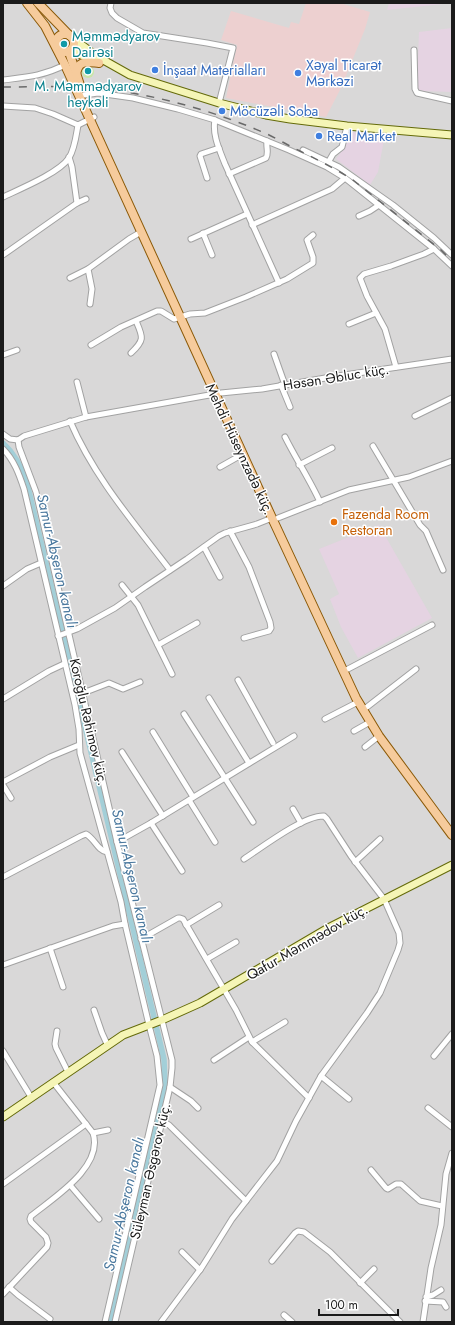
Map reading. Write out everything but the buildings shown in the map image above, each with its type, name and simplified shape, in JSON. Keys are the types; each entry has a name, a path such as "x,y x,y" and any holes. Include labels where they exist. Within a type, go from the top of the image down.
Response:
{"main road":[{"name":"Mehdi Hüseynzadə küç.","path":"28,3 45,26 91,118 358,702 379,736 452,834"},
{"path":"38,3 71,37 74,43 70,51 63,52 56,48 58,36 64,34 71,37"},
{"name":"Mehdi Hüseynzadə küç.","path":"70,51 76,76 91,118 141,232 183,317"},
{"path":"76,76 78,67 82,63 99,63"},
{"name":"Mehdi Hüseynzadə küç.","path":"218,394 243,454 367,707 400,756 452,826"}],"street":[{"path":"111,3 110,8 112,13 117,18 143,33 233,48 219,103"},
{"path":"71,37 119,70"},
{"path":"414,50 415,89 418,93 452,102"},
{"path":"70,51 144,80 219,103 266,115 347,126 452,135"},
{"path":"3,80 40,75 65,65"},
{"path":"84,95 98,93 133,98 215,120 327,168 345,178 434,249 452,266"},
{"path":"3,106 35,108 78,125"},
{"path":"3,197 62,166 73,149 78,125 91,118"},
{"path":"215,120 214,130 229,174 279,283"},
{"path":"329,161 333,154 342,147 347,126"},
{"path":"229,174 266,158 268,155 266,147 267,141"},
{"path":"207,178 200,156 201,154 219,148"},
{"path":"303,150 339,167 393,205 434,238 452,255"},
{"path":"69,157 72,167 77,203"},
{"path":"252,225 332,189 345,178"},
{"path":"3,255 77,203 86,199"},
{"path":"360,216 379,205"},
{"path":"191,239 247,214"},
{"path":"70,278 88,269 141,232"},
{"path":"204,234 212,255"},
{"path":"91,345 110,333 136,320 161,311 174,319 208,312 279,283 297,274 313,263 313,257 307,240 313,235"},
{"path":"396,367 389,340 366,296 360,280 362,275 424,254 434,249"},
{"path":"88,269 92,289 90,304"},
{"path":"349,324 376,313"},
{"path":"132,353 142,339 142,334 136,320"},
{"path":"3,355 17,350"},
{"path":"274,354 290,407"},
{"name":"Həsən Əbluc küç.","path":"18,440 24,436 86,417 218,394 262,389 452,359"},
{"path":"77,382 86,417"},
{"path":"415,416 452,398"},
{"path":"70,421 101,478 170,570"},
{"path":"3,434 10,439 18,440"},
{"path":"285,437 311,482 320,502"},
{"path":"3,442 10,439"},
{"name":"Koroğlu Rəhimov küç.","path":"18,440 19,447 36,492 117,842 162,1020"},
{"path":"372,446 417,521 426,531 443,570"},
{"path":"300,465 332,448"},
{"name":"Koroğlu Rəhimov küç.","path":"3,449 12,459 21,480 79,729 78,745 121,902 149,1025"},
{"path":"220,467 243,454"},
{"path":"58,636 68,633 115,608 219,536 230,531 275,518 349,490 394,481 430,470 452,461"},
{"path":"230,531 249,567 271,628 269,631 244,638"},
{"path":"204,547 220,576"},
{"path":"3,586 27,570 41,563"},
{"path":"122,585 138,605 172,674"},
{"path":"158,645 197,623"},
{"path":"348,669 432,625"},
{"path":"3,699 49,671 64,664"},
{"path":"367,707 416,669"},
{"path":"238,680 273,744"},
{"path":"83,693 109,683 123,689 140,682"},
{"path":"209,698 249,763"},
{"path":"325,719 358,702"},
{"path":"184,714 253,822"},
{"path":"354,730 370,722"},
{"path":"153,732 215,842"},
{"path":"117,842 163,816 294,736"},
{"path":"365,747 379,736"},
{"path":"11,798 3,784 50,757 78,745"},
{"path":"122,752 163,816"},
{"path":"293,809 301,823"},
{"path":"161,1322 200,1270 232,1219 277,1161 321,1076 375,1002 385,982 400,943 399,933 384,899 355,862 324,816 313,818 301,823 244,859"},
{"path":"151,823 182,871"},
{"path":"3,877 86,834 99,848 107,852"},
{"path":"355,862 380,839"},
{"name":"Qafur Məmmədov küç.","path":"149,1025 200,1003 330,927 452,865"},
{"path":"186,925 219,905"},
{"path":"141,939 180,918 183,919 224,989 250,1039 309,1098"},
{"path":"3,965 113,926 125,924"},
{"path":"207,959 236,942"},
{"path":"50,948 63,987"},
{"path":"94,1010 107,1044"},
{"name":"Süleyman Əsgərov küç.","path":"115,1322 170,1087 172,1060 162,1020"},
{"path":"214,1060 250,1039 285,1022"},
{"path":"3,1117 107,1044 130,1031 149,1025"},
{"name":"Süleyman Əsgərov küç.","path":"105,1322 160,1086 158,1056 149,1025"},
{"path":"57,1031 55,1044 56,1048 68,1072"},
{"path":"434,1056 452,1034"},
{"path":"3,1051 31,1097"},
{"path":"321,1076 349,1100"},
{"path":"3,1294 47,1247 48,1243 46,1237 31,1222 31,1216 84,1171 90,1162 95,1143 92,1133 86,1124 53,1082"},
{"path":"170,1087 191,1101 198,1108"},
{"path":"428,1108 452,1127"},
{"path":"162,1121 169,1125 246,1201"},
{"path":"3,1184 86,1124"},
{"path":"92,1133 108,1130"},
{"path":"423,1322 432,1264 441,1225 442,1206 452,1153"},
{"path":"370,1170 388,1189 396,1184 401,1184 420,1201 442,1206"},
{"path":"70,1184 100,1219"},
{"path":"272,1261 296,1232 301,1231 330,1252 400,1322"},
{"path":"182,1252 200,1270"},
{"path":"360,1283 374,1269"},
{"path":"9,1287 18,1296 50,1319"},
{"path":"426,1299 441,1290"},
{"path":"426,1299 443,1302 446,1307"},
{"path":"284,1315 292,1322"}],"shaded area":[{"path":"3,3 452,3 452,1322 3,1322"},
{"path":"306,3 340,3 370,12 365,29 341,88 326,117 226,98 237,45 221,40 231,11 289,28 291,22 299,24"},
{"path":"389,3 452,3 387,10"},
{"path":"452,28 452,92 423,91 418,89 419,32"},
{"path":"350,132 385,134 378,172 370,185 336,159 344,148"},
{"path":"379,525 432,618 358,658 341,627 330,599 339,594 319,549"}],"green space":[{"path":"86,66 90,66 94,72 90,78 86,78 82,74 82,70"}],"waterway":[{"name":"Samur-Abşeron kanalı","path":"3,443 18,461 27,483 164,1059 165,1083 109,1322"}],"railway":[{"path":"3,87 85,87 132,93 172,101 249,126 275,138 353,180 441,250 452,261"}],"place":[{"name":"Məmmədyarov Dairəsi","path":"64,44"},
{"name":"İnşaat Materialları","path":"155,70"},
{"name":"M. Məmmədyarov heykəli","path":"88,71"},
{"name":"Xəyal Ticarət Mərkəzi","path":"298,73"},
{"name":"Möcüzəli Soba","path":"222,111"},
{"name":"Real Market","path":"319,136"},
{"name":"Fazenda Room Restoran","path":"334,522"}]}
